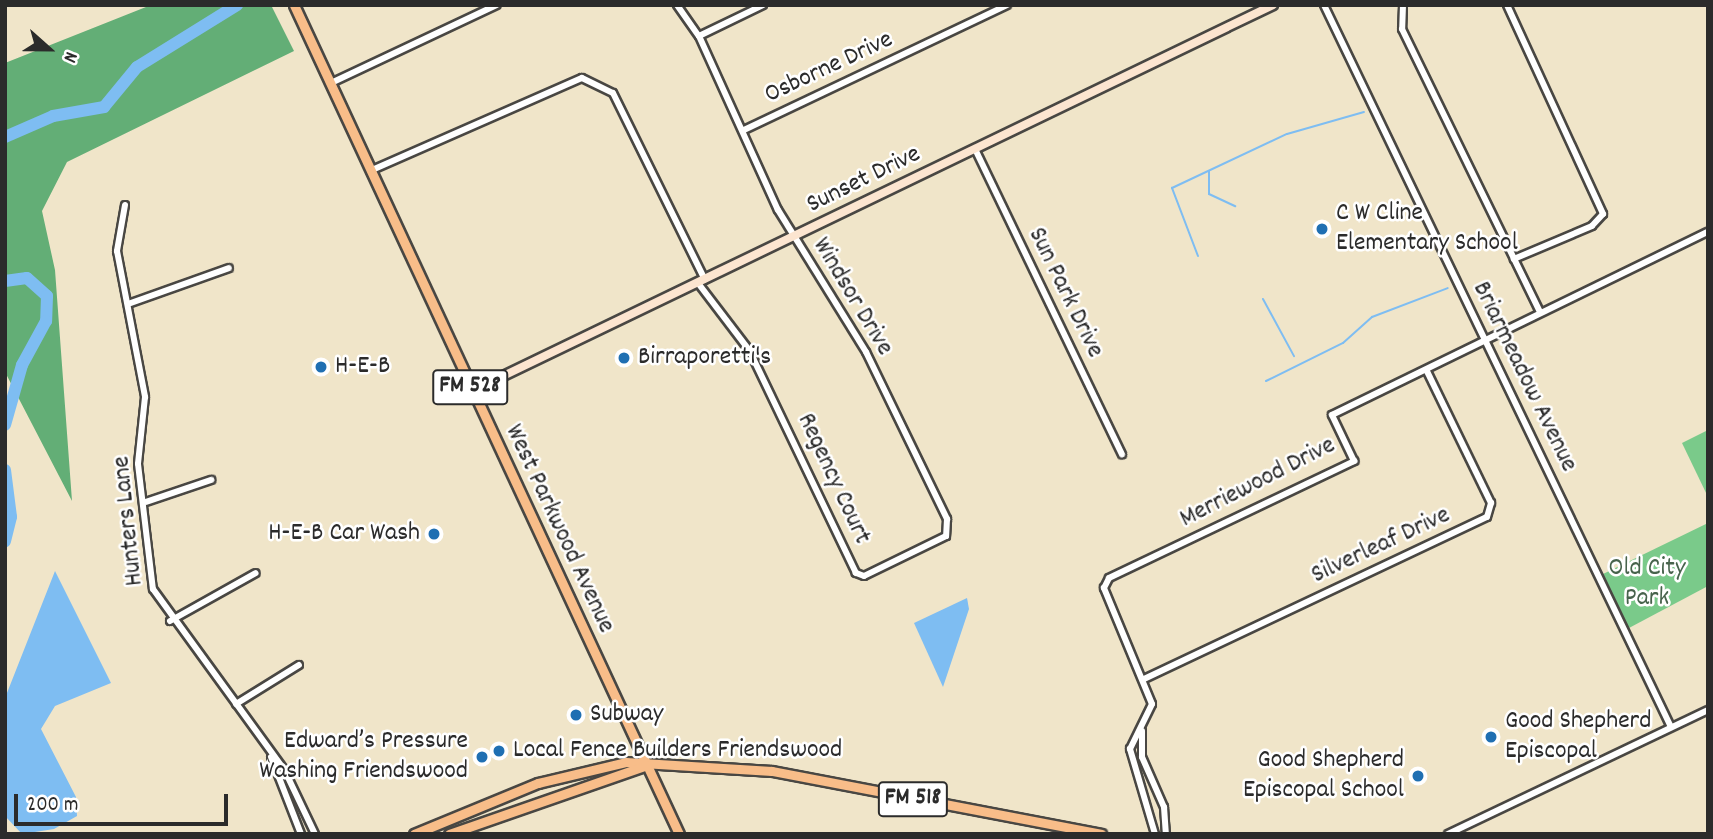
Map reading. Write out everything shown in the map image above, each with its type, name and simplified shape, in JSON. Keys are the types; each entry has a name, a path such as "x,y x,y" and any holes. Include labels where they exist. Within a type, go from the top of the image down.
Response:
{"main road":[{"name":"West Parkwood Avenue","path":"295,6 647,765"},
{"name":"FM 518","path":"414,834 538,783 626,762 772,771 1101,834"},
{"name":"FM 518","path":"449,834 647,765"},
{"name":"FM 528","path":"647,765 678,834"}],"street":[{"path":"331,83 497,5"},
{"name":"Windsor Drive","path":"677,5 699,36 793,237 866,352 936,498"},
{"path":"699,36 763,5"},
{"name":"Osborne Drive","path":"744,130 1007,5"},
{"name":"Sunset Drive","path":"472,391 1273,5"},
{"name":"Briarmeadow Avenue","path":"1324,5 1671,727"},
{"path":"1404,5 1402,29 1539,310"},
{"path":"1507,5 1603,214 1592,226 1514,259"},
{"name":"Regency Court","path":"372,170 582,78 613,93 701,281 749,350 856,573 864,576 946,536 936,498"},
{"name":"Sun Park Drive","path":"975,149 1122,454"},
{"name":"Hunters Lane","path":"125,205 117,251 145,397 138,464 146,502 150,578 170,621 236,704 271,757 301,834"},
{"name":"Merriewood Drive","path":"1144,679 1105,583 1354,461 1332,415 1427,371 1539,310 1708,232"},
{"path":"128,304 229,268"},
{"name":"Silverleaf Drive","path":"1144,679 1487,517 1491,503 1427,371"},
{"path":"146,502 211,481"},
{"path":"170,621 256,573"},
{"path":"236,704 299,666"},
{"path":"1144,679 1152,704 1142,731 1130,749 1147,794 1155,834"},
{"path":"1448,834 1708,710"},
{"path":"1142,731 1142,757 1157,790 1166,834"},
{"name":"Hunters Lane","path":"271,757 284,769 315,834"},
{"path":"1147,794 1157,790"}],"green space":[{"path":"151,5 271,5 294,51 67,162 42,211 55,270 72,501 5,372 5,63"},
{"name":"Old City Park","path":"1708,430 1708,497 1682,443"},
{"name":"Old City Park","path":"1708,523 1708,586 1629,628 1603,574"}],"water":[{"path":"55,571 111,683 55,706 41,729 76,797 77,816 54,829 22,834 5,816 5,698"},
{"path":"967,598 969,609 943,687 914,623"}],"waterway":[{"path":"5,137 53,116 104,107 137,67 237,5"},
{"path":"1198,256 1172,188 1287,134 1364,112"},
{"path":"1209,171 1209,194 1235,206"},
{"path":"5,281 27,278 47,296 46,321 22,365 5,425"},
{"path":"1266,381 1343,343 1372,317 1448,288"},
{"path":"1263,299 1294,356"},
{"path":"5,470 11,517 5,541"}],"place":[{"name":"C W Cline Elementary School","path":"1322,229"},
{"name":"Birraporetti's","path":"624,358"},
{"name":"H-E-B","path":"321,367"},
{"name":"H-E-B Car Wash","path":"434,534"},
{"name":"Subway","path":"576,715"},
{"name":"Good Shepherd Episcopal","path":"1491,737"},
{"name":"Local Fence Builders Friendswood","path":"499,751"},
{"name":"Edward’s Pressure Washing Friendswood","path":"482,757"},
{"name":"Good Shepherd Episcopal School","path":"1418,776"}]}
